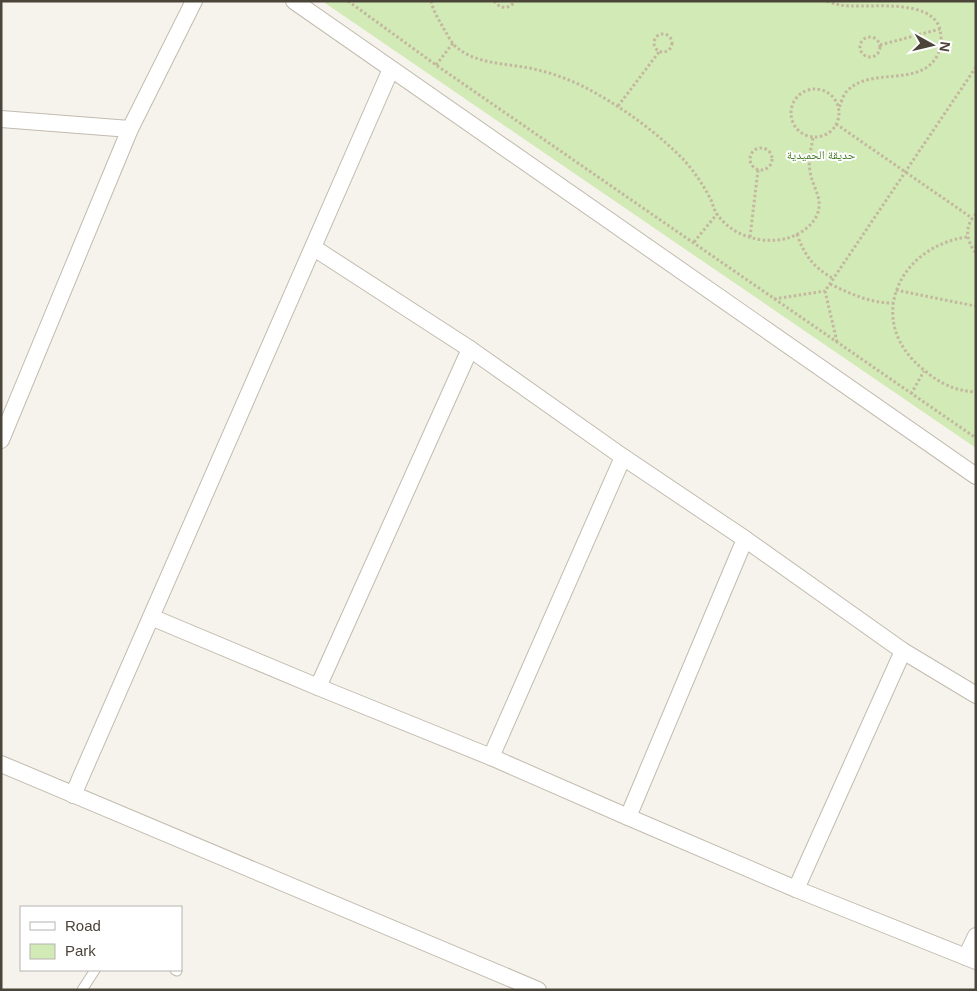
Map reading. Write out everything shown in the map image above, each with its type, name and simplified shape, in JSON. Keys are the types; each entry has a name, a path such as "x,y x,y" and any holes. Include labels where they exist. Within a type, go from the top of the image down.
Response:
{"street":[{"path":"1,440 130,129 194,1"},
{"path":"294,1 976,476"},
{"path":"73,795 391,69"},
{"path":"1,119 130,129"},
{"path":"314,248 470,349 903,651 976,695"},
{"path":"318,687 470,349"},
{"path":"491,757 623,457"},
{"path":"628,817 745,539"},
{"path":"151,617 491,757 796,889 971,959 976,936"},
{"path":"796,889 903,651"},
{"path":"1,764 538,990"}],"lane":[{"path":"82,990 94,971"}],"path":[{"path":"348,1 436,65 976,438"},
{"path":"431,1 435,14 453,43 478,59 491,63 528,68 572,81 618,106 664,141 685,161 703,186 717,214 734,230 750,237 766,240 792,237 814,221 819,206 817,191 810,174 809,164 813,138"},
{"path":"494,1 498,6 504,8 510,7 515,1"},
{"path":"827,1 836,5 848,6 863,6 885,2 915,4 929,11 938,22 940,29 941,44 936,58 931,63 914,72 864,80 846,92 839,108"},
{"path":"880,45 940,29"},
{"path":"662,34 667,35 672,42 672,47 664,53 659,52 654,44 654,39 662,34"},
{"path":"868,36 878,40 880,45 880,51 871,57 861,53 859,48 863,38 868,36"},
{"path":"436,65 453,43"},
{"path":"618,106 659,52"},
{"path":"773,299 825,291 976,67"},
{"path":"815,88 823,89 836,100 839,108 836,124 830,132 822,136 813,138 805,136 792,124 790,108 799,94 815,88"},
{"path":"836,124 972,218"},
{"path":"755,148 766,148 772,157 772,163 763,170 758,170 753,168 749,158 755,148"},
{"path":"750,237 758,170"},
{"path":"694,242 717,214"},
{"path":"976,214 968,227 967,238 976,254"},
{"path":"797,234 807,256 814,265 834,279"},
{"path":"967,238 941,243 930,249 910,267 896,290 893,314 897,336 908,356 932,378 949,387 976,392"},
{"path":"830,284 862,298 879,303 893,303"},
{"path":"896,290 975,306"},
{"path":"825,291 837,342"},
{"path":"911,394 924,371"}],"green space":[{"name":"حديقة الحميدية","path":"326,1 976,1 976,448 325,3"}]}
